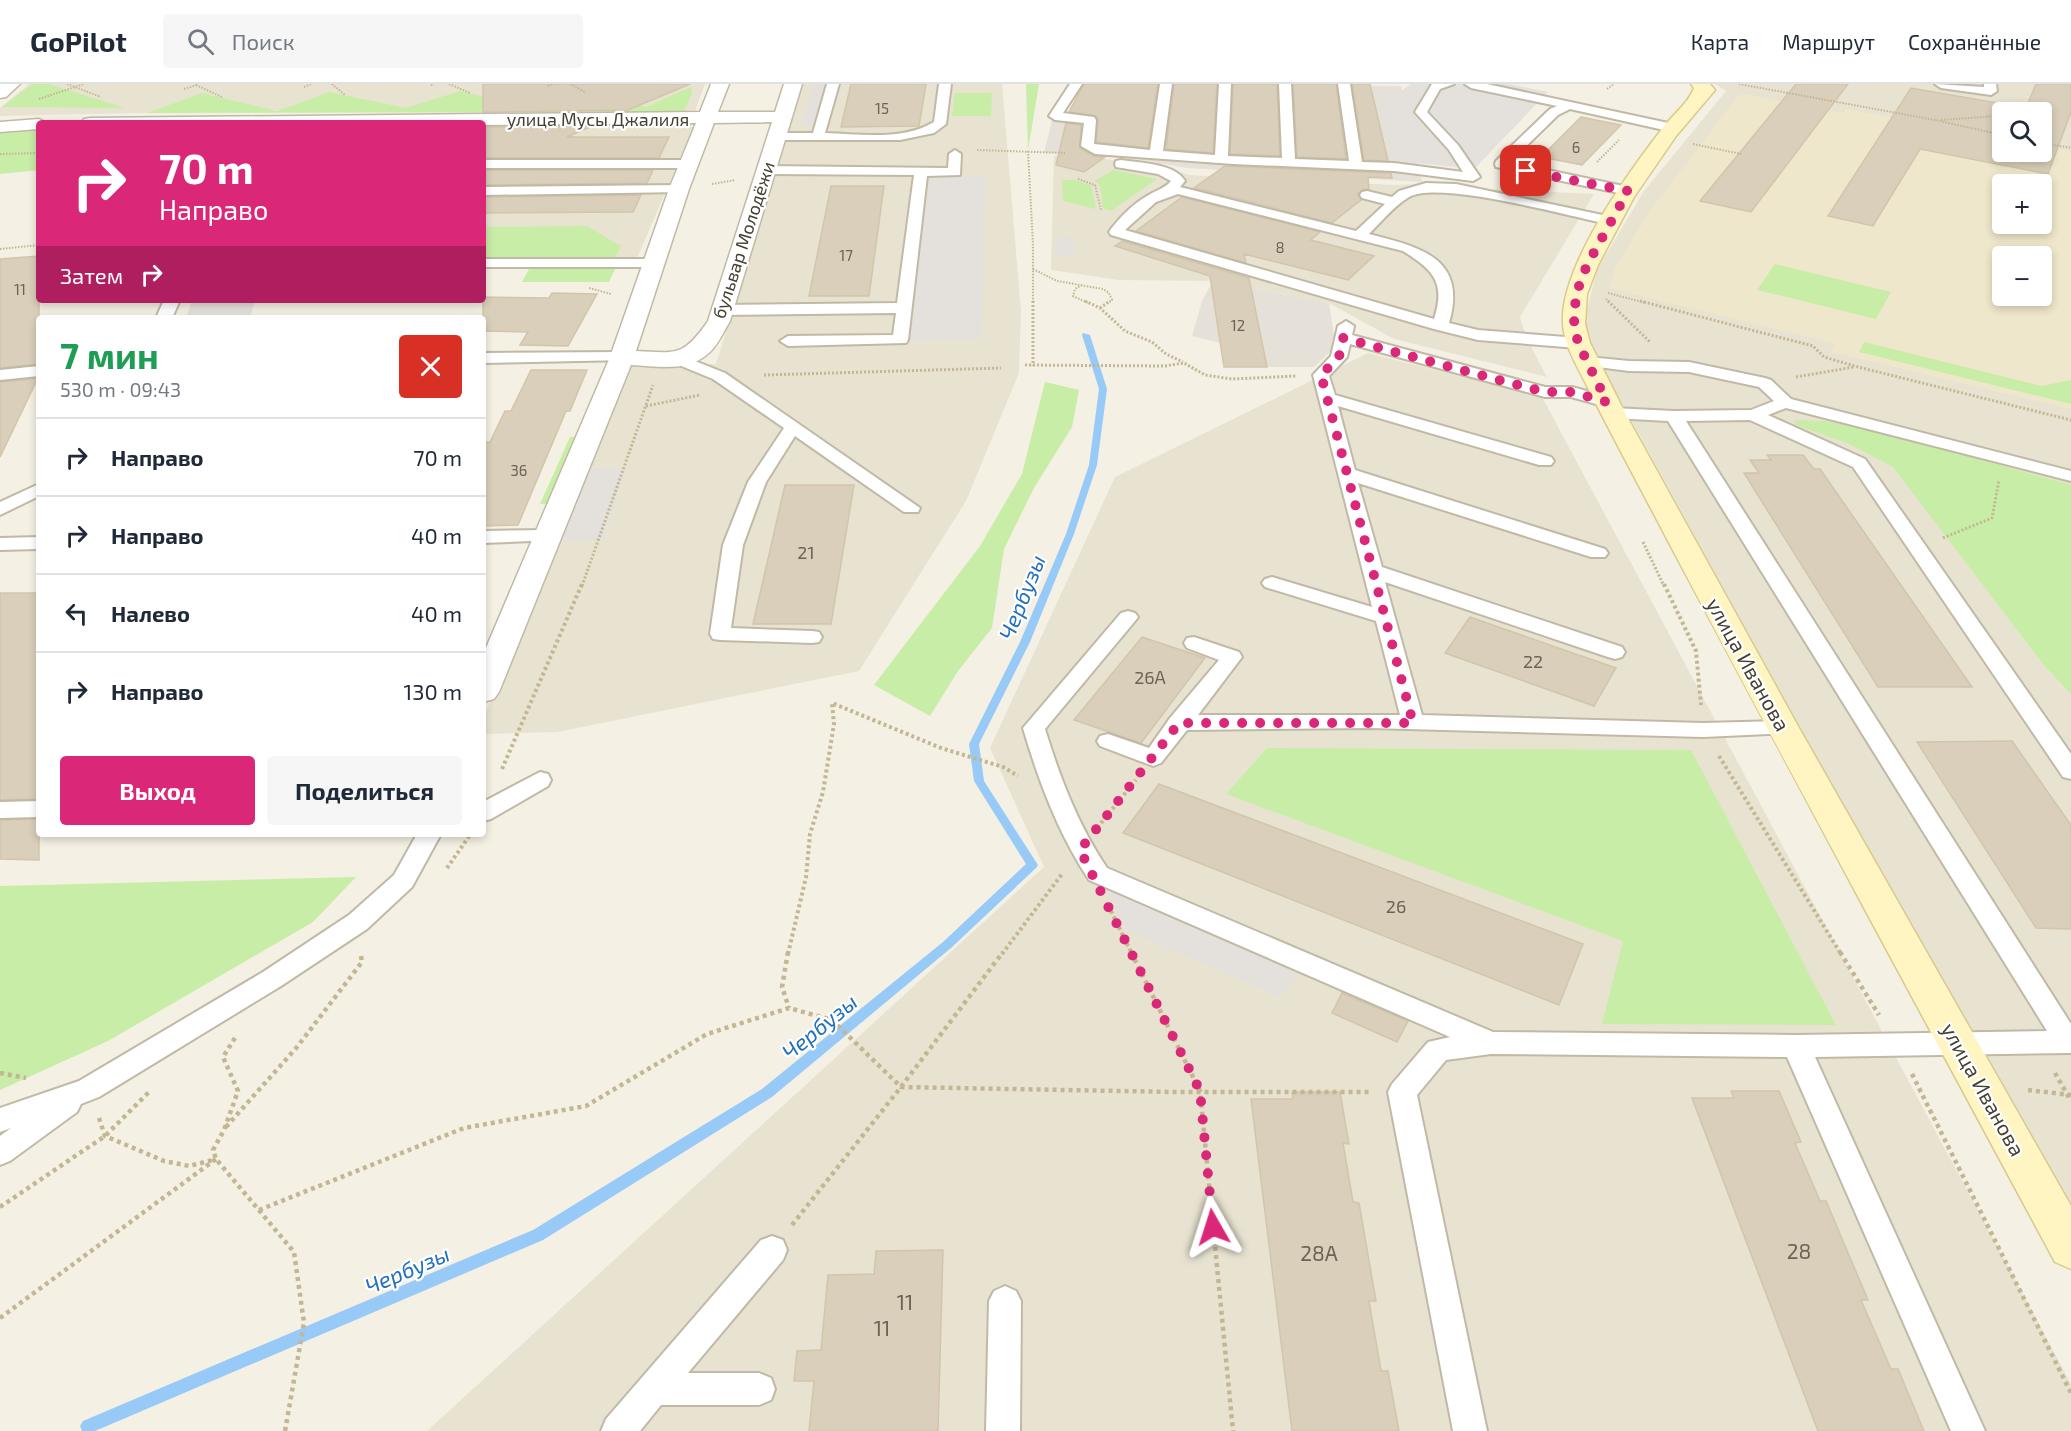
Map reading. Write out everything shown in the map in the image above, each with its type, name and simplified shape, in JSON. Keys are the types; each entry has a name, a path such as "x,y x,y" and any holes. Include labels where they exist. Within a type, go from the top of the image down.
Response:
{"street":[{"path":"0,93 11,84"},
{"path":"486,685 622,357 679,189 720,84"},
{"name":"бульвар Молодёжи","path":"671,359 701,348 719,321 793,84"},
{"name":"улица Иванова","path":"1700,84 1706,90 1701,90 1700,97 1673,128 1628,191 1587,265 1576,294 1574,324 1583,352 1610,408 2071,1248"},
{"name":"улица Мусы Джалиля","path":"486,121 706,118 779,127"},
{"path":"0,127 36,124"},
{"path":"622,357 671,359"}],"lane":[{"path":"818,137 833,84"},
{"path":"779,127 818,137 899,137 940,124 944,84 954,84"},
{"path":"1076,84 1055,116 1090,120 1087,146 1095,150 1289,163 1394,167 1473,177 1454,148 1421,112 1436,86 1448,84"},
{"path":"1156,154 1166,84"},
{"path":"1221,159 1224,84"},
{"path":"1285,84 1289,163"},
{"path":"1344,84 1356,166"},
{"path":"1471,84 1673,128"},
{"path":"1941,84 1991,88"},
{"path":"1570,105 1546,120 1501,164 1628,191"},
{"path":"766,170 955,172 955,154"},
{"path":"1098,160 1170,174 1178,181 1170,190"},
{"path":"486,164 689,164"},
{"path":"788,341 900,340 921,172"},
{"path":"1359,235 1395,202 1413,190 1442,186 1612,221"},
{"path":"486,191 679,189"},
{"path":"1440,326 1447,306 1447,286 1442,272 1408,248 1185,191 1170,190 1128,217 1116,232 1440,326 1478,335 1583,352 1629,366 1689,367 1766,383 1785,404"},
{"path":"1367,195 1395,202"},
{"path":"486,263 653,263"},
{"path":"723,310 904,308"},
{"path":"1413,723 1321,375 1339,357 1344,332 1495,379 1545,392 1572,392 1610,408 1674,416 1753,414 1785,404 2071,476"},
{"path":"486,358 622,357"},
{"path":"671,359 718,376 911,508"},
{"path":"0,375 36,371"},
{"path":"1327,398 1545,461"},
{"path":"1753,414 1859,463 2071,771"},
{"path":"1674,416 2070,1042"},
{"path":"794,427 757,482 733,545 720,634 812,637"},
{"path":"1347,473 1598,552"},
{"path":"0,509 36,491"},
{"path":"486,537 548,536"},
{"path":"0,544 36,543"},
{"path":"1372,571 1615,652"},
{"path":"1272,583 1385,617"},
{"path":"1128,617 1034,728 1055,798 1080,850 1098,874 1491,1043"},
{"path":"1108,741 1153,758 1232,657 1194,643"},
{"path":"1179,723 1413,723 1703,730 1784,728"},
{"path":"486,811 540,780"},
{"path":"0,810 36,809"},
{"path":"0,1152 89,1089 272,979 358,922 403,881 427,837"},
{"path":"1470,1431 1402,1092 1438,1050 1491,1043 1796,1046 2070,1042"},
{"path":"1796,1046 1968,1431"},
{"path":"0,1120 89,1089"},
{"path":"618,1431 772,1250"},
{"path":"1003,1431 1005,1301"},
{"path":"654,1389 759,1389"}],"path":[{"path":"32,101 84,84"},
{"path":"184,89 199,84"},
{"path":"304,87 311,84"},
{"path":"549,86 553,84"},
{"path":"1610,88 1614,84"},
{"path":"1739,84 1992,133"},
{"path":"1991,88 1997,102"},
{"path":"1935,120 1992,116"},
{"path":"1578,181 1640,121"},
{"path":"2052,145 2071,148"},
{"path":"1721,149 1741,154"},
{"path":"1028,151 1033,269 1033,366"},
{"path":"0,154 36,153"},
{"path":"1078,179 1095,185 1100,209 1128,217"},
{"path":"0,249 36,245"},
{"path":"1033,269 1057,281 1103,289 1109,293 1112,300 1100,308"},
{"path":"1082,285 1075,290 1073,296 1100,308 1125,331 1152,342 1166,354 1205,375 1232,379 1321,375"},
{"path":"1608,293 1814,346 1824,357 1858,367 2071,420"},
{"path":"1604,298 1643,337 1689,367"},
{"path":"501,771 580,591 646,406 671,359"},
{"path":"1025,365 1165,366 1184,363"},
{"path":"1766,383 1858,367"},
{"path":"718,376 1001,368"},
{"path":"646,406 702,395"},
{"path":"1918,548 1992,518 2004,459"},
{"path":"1639,532 1696,651 1703,730"},
{"path":"789,1008 782,987 791,935 806,877 810,834 823,792 834,724 832,703 941,748 1003,767"},
{"path":"772,1250 901,1087 1080,850 1153,758"},
{"path":"1107,902 1200,1091 1233,1431"},
{"path":"224,1130 295,1050 362,962 358,922"},
{"path":"259,1210 464,1128 586,1106 707,1034 789,1008 832,1020 901,1087 1402,1092"},
{"path":"223,1057 238,1091 224,1130 213,1150 216,1159 294,1252 304,1323 285,1431"},
{"path":"0,1073 33,1079"},
{"path":"89,1089 105,1136 164,1161 189,1166 216,1159"},
{"path":"0,1318 216,1159"}],"shaded area":[{"path":"29,84 705,84 695,111 332,109 0,116 0,108"},
{"path":"803,84 1002,84 1021,311 1019,373 966,501 859,671 557,732 486,734 486,712 623,365 716,364"},
{"path":"813,84 826,84 816,125 802,125"},
{"path":"1117,84 1401,86 1422,182 1187,168 1112,155 1044,153 1052,120 1094,122"},
{"path":"1411,84 1509,84 1548,92 1474,169 1396,161 1382,104"},
{"path":"1715,84 2071,84 2071,1223 1582,330 1597,270 1644,191 1726,91"},
{"path":"1744,94 1843,113 1846,109 1992,137 1992,162 2052,162 2052,148 2071,151 2071,409 1832,352 1835,343 1609,288 1616,267 1650,211 1737,97"},
{"path":"486,123 689,123 693,128 638,256 633,259 486,260"},
{"path":"1078,155 1162,167 1189,175 1395,185 1445,183 1486,189 1594,194 1520,317 1527,339 1547,377 1394,339 1329,303 1213,281 1119,280 1051,270 1054,156"},
{"path":"986,176 981,339 900,340 919,177"},
{"path":"1057,237 1075,237 1074,256 1056,256"},
{"path":"1213,281 1329,303 1334,336 1330,352 1314,367 1224,367 1220,343 1192,336 1202,301"},
{"path":"191,303 254,303 251,315 187,315"},
{"path":"1368,353 1542,397 2071,1384 2071,1431 427,1431 1044,867 990,748 1115,477"},
{"path":"584,468 626,469 603,540 556,542"},
{"path":"1098,874 1308,964 1280,997 1126,930"}],"green space":[{"path":"32,84 49,84 125,108 2,107"},
{"path":"1026,84 1039,84 1028,150"},
{"path":"691,87 692,94 684,112 147,113 202,93 277,111 329,92 406,108 460,91 533,108 585,92 646,107"},
{"path":"955,93 992,93 991,116 952,116"},
{"path":"36,129 36,170 0,174 0,132"},
{"path":"486,164 646,164 634,190 486,191"},
{"path":"1113,170 1157,179 1111,211 1103,208 1100,185 1095,181"},
{"path":"1062,180 1075,180 1091,185 1096,209 1063,201"},
{"path":"587,226 621,246 615,258 486,258 486,227"},
{"path":"1775,264 1891,292 1876,319 1757,290"},
{"path":"529,269 615,269 609,282 522,282"},
{"path":"1864,342 2042,386 2071,380 2071,404 1859,352"},
{"path":"1045,382 1079,390 1072,427 1034,488 1004,549 992,628 958,671 930,716 874,685 980,546 1022,474"},
{"path":"1794,420 1825,421 1889,434 2071,485 2071,694 2043,664 1893,467 1849,444 1796,425"},
{"path":"570,437 579,437 549,504 540,504"},
{"path":"1267,748 1691,750 1836,1025 1602,1024 1623,941 1226,794"},
{"path":"356,877 313,922 108,1041 0,1090 0,886"}],"building":[{"path":"483,84 690,84 628,110 483,112"},
{"path":"851,84 926,84 919,126 841,127"},
{"path":"1084,84 1158,84 1148,148 1096,142 1098,120 1096,116 1069,112"},
{"path":"1174,84 1217,84 1213,153 1166,149"},
{"path":"1233,84 1277,84 1280,156 1230,154"},
{"path":"1293,84 1336,84 1346,159 1297,157"},
{"path":"1352,84 1370,84 1388,161 1364,160"},
{"path":"1796,84 1848,84 1751,212 1700,201"},
{"path":"2036,84 2071,84 2071,112 2048,174 1920,149 1873,226 1828,216 1911,88 1992,102 1992,162 2052,162 2052,102 2028,102"},
{"path":"1581,117 1621,125 1582,165 1541,157"},
{"path":"1066,123 1081,125 1080,148 1094,156 1105,157 1084,172 1056,165"},
{"path":"592,126 567,137 669,137 659,158 486,158 486,127"},
{"path":"1225,166 1391,173 1392,178 1368,177 1369,189 1362,190 1358,194 1361,200 1332,223 1194,188"},
{"path":"486,170 653,170 647,183 486,185"},
{"path":"831,186 884,186 869,296 809,296"},
{"path":"641,195 633,212 486,213 486,197"},
{"path":"1182,197 1320,232 1311,240 1374,256 1348,280 1244,254 1246,263 1136,231"},
{"path":"1122,241 1249,278 1267,367 1224,367 1210,276 1115,246"},
{"path":"36,256 36,303 39,303 39,315 36,315 36,364 0,368 0,259"},
{"path":"552,293 597,294 568,346 520,345 528,332 486,331 483,303 486,303 486,297 549,298"},
{"path":"531,370 587,370 570,411 566,411 518,525 486,526 486,442 490,442 505,411 511,411"},
{"path":"36,378 0,457 0,382"},
{"path":"1767,455 1803,455 1814,469 1820,469 1972,687 1878,687 1744,473 1759,473 1750,460 1771,460"},
{"path":"785,485 854,485 831,624 753,624"},
{"path":"0,593 36,593 36,799 0,800"},
{"path":"1470,617 1616,668 1594,706 1445,653"},
{"path":"1142,637 1205,658 1141,743 1074,720"},
{"path":"2012,741 2071,825 2071,929 2036,928 1917,742"},
{"path":"1159,784 1583,944 1559,1005 1123,833"},
{"path":"36,819 39,860 0,859 0,820"},
{"path":"1342,993 1408,1021 1397,1042 1332,1013"},
{"path":"1731,1091 1779,1091 1801,1142 1795,1143 1820,1201 1826,1201 1868,1300 1861,1300 1891,1369 1898,1369 1924,1431 1818,1431 1692,1098 1734,1098"},
{"path":"1292,1092 1340,1092 1349,1144 1343,1143 1353,1202 1359,1203 1376,1301 1369,1301 1381,1371 1388,1371 1399,1431 1292,1431 1251,1099 1293,1099"},
{"path":"943,1250 938,1431 809,1431 814,1381 794,1381 797,1351 821,1350 828,1275 874,1274 876,1251"}],"waterway":[{"name":"Чербузы","path":"88,1426 538,1235 767,1093 947,945 1032,865 979,781 974,744 1025,642 1070,534 1093,465 1103,389 1086,335"}],"route":[{"path":"1213,1227 1200,1091 1080,850 1179,723 1370,721 1413,723 1321,375 1339,357 1343,338 1545,392 1572,392 1607,402 1578,343 1574,324 1576,294 1587,265 1628,191 1526,171"}]}
